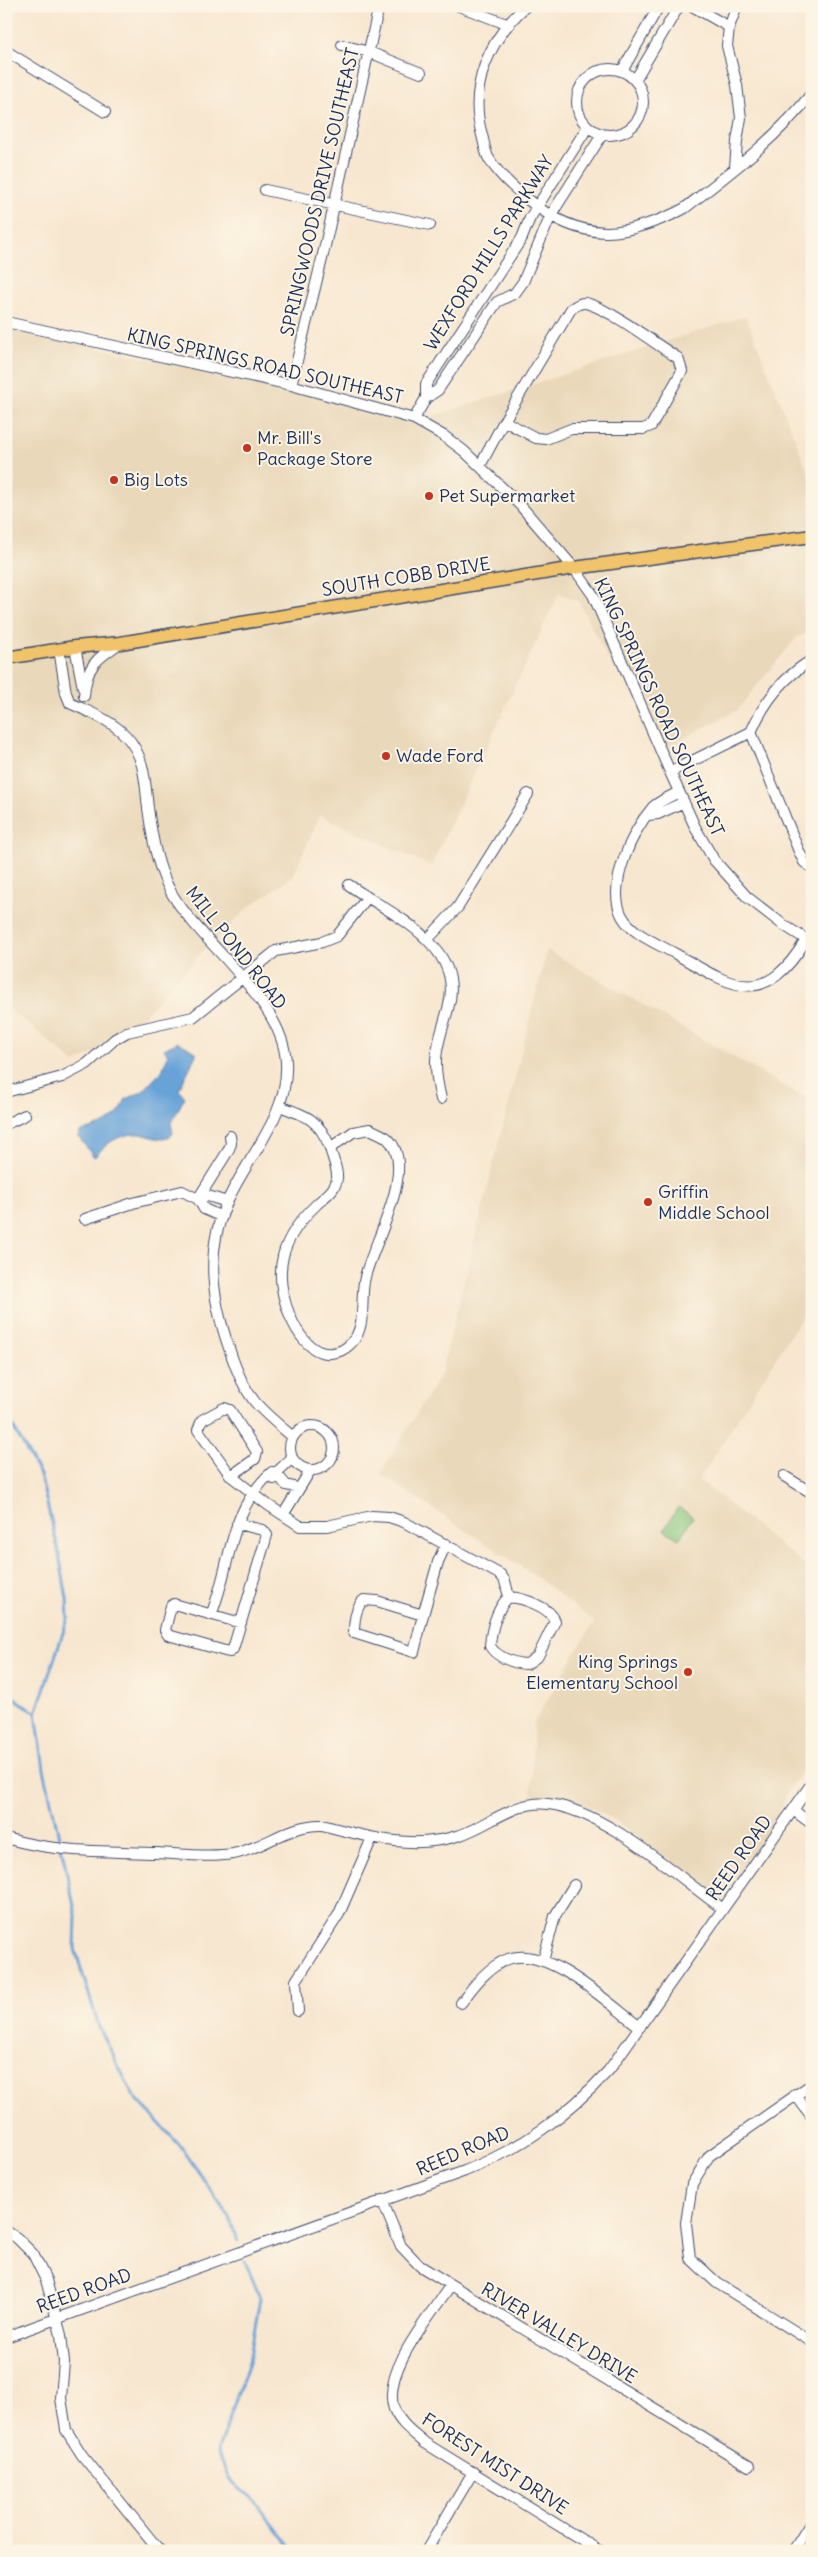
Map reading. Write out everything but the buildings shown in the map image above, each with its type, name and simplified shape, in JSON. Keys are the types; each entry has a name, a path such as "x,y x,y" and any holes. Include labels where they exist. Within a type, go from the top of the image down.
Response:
{"main road":[{"name":"SOUTH COBB DRIVE","path":"6,658 59,649 120,643 574,568 812,536"}],"street":[{"name":"SPRINGWOODS DRIVE SOUTHEAST","path":"291,385 379,6"},
{"path":"459,6 509,26"},
{"path":"526,6 509,26 483,64 478,87 477,121 488,156 506,181 536,207 571,226 606,232 669,218 685,208 735,168 790,120 812,93"},
{"path":"622,71 659,6"},
{"path":"635,80 679,6"},
{"path":"692,6 729,27"},
{"path":"735,168 736,141 741,118 737,84 728,46 729,27 737,6"},
{"path":"342,45 369,52 422,73"},
{"path":"6,51 105,112"},
{"path":"609,69 622,71 635,80 643,96 642,114 635,125 626,132 614,136 602,136 587,128 578,110 578,91 585,79 596,72 609,69"},
{"name":"WEXFORD HILLS PARKWAY","path":"426,398 426,384 522,238 536,207 587,128"},
{"name":"WEXFORD HILLS PARKWAY","path":"414,419 426,398 438,390 497,302 515,293 523,282 551,215 602,136"},
{"path":"265,190 430,225"},
{"path":"480,466 504,421 572,309 579,304 588,303 678,358 682,364 682,371 651,426 643,429 571,430 546,439 529,435 504,421"},
{"name":"KING SPRINGS ROAD SOUTHEAST","path":"6,322 291,385 414,419 444,436 480,466 520,505 574,568 593,595 670,772 708,850 732,883 762,910 809,941"},
{"path":"462,331 473,338"},
{"path":"82,708 86,681 93,664 120,643"},
{"path":"75,647 84,696"},
{"name":"MILL POND ROAD","path":"59,649 66,693 70,703 104,720 125,735 135,749 145,778 155,848 167,883 196,925 269,1012 278,1031 286,1061 283,1096 268,1133 227,1202 212,1260 212,1277 217,1311 234,1364 251,1395 271,1418 293,1437"},
{"path":"670,772 750,732 772,695 786,680 812,660"},
{"path":"750,732 798,849 804,862 812,868"},
{"path":"428,939 458,907 528,794"},
{"path":"682,797 654,806 633,836 618,885 620,911 634,930 717,978 741,986 759,984 774,978 787,967 809,941"},
{"path":"349,885 428,939 445,961 452,986 450,1004 434,1064 441,1099"},
{"path":"6,1092 62,1077 87,1064 115,1039 126,1032 193,1016 276,951 322,942 336,936 367,898"},
{"path":"279,1106 306,1115 324,1131 337,1178 332,1191 302,1220 283,1247 281,1262 282,1292 291,1318 308,1344 315,1350 329,1354 346,1348 359,1330 364,1279 393,1198 398,1172 397,1154 387,1138 370,1129 353,1132 330,1148"},
{"path":"6,1124 25,1115"},
{"path":"198,1199 228,1151 231,1144 230,1136"},
{"path":"85,1220 133,1203 182,1191 198,1199 204,1209 222,1217"},
{"path":"198,1199 208,1196 227,1202"},
{"path":"232,1476 255,1459 257,1452 230,1410 224,1408 202,1420 198,1430 232,1476 283,1515 300,1526 313,1528 363,1517 389,1517 404,1522 501,1575 505,1581 509,1597"},
{"path":"315,1426 324,1429 331,1436 334,1453 328,1464 320,1469 310,1471 299,1466 292,1458 290,1445 293,1437 306,1427 315,1426"},
{"path":"211,1614 237,1524 253,1493 263,1490 276,1477 276,1473 292,1458"},
{"path":"283,1515 310,1471"},
{"path":"276,1473 286,1485 298,1488"},
{"path":"784,1476 812,1493"},
{"path":"237,1524 263,1530 267,1535 241,1623 233,1649 230,1652 166,1633 165,1623 171,1606 174,1604 241,1623"},
{"path":"424,1615 377,1601 364,1600 359,1606 354,1633 413,1652 424,1615 438,1562 446,1544"},
{"path":"509,1597 525,1600 546,1611 555,1621 538,1656 531,1663 523,1664 505,1658 492,1650 490,1646 498,1614 503,1602 509,1597"},
{"name":"REED ROAD","path":"6,2337 487,2162 533,2137 564,2115 597,2084 640,2027 812,1782"},
{"path":"6,1838 49,1847 86,1850 232,1854 258,1846 289,1831 312,1825 322,1825 372,1838 404,1842 447,1839 474,1829 523,1806 536,1803 556,1805 610,1827 723,1909"},
{"path":"793,1810 812,1824"},
{"path":"298,2011 296,1981 339,1914 372,1838"},
{"path":"543,1961 555,1916 574,1885"},
{"path":"460,2004 482,1976 509,1958 543,1961 564,1971 640,2027"},
{"path":"812,2084 795,2094 709,2156 692,2184 686,2224 690,2258 717,2283 812,2342"},
{"path":"795,2094 812,2117"},
{"name":"RIVER VALLEY DRIVE","path":"382,2200 401,2246 409,2257 450,2286 749,2466"},
{"path":"6,2231 26,2245 37,2260 46,2280 57,2319 64,2362 61,2398 66,2430 82,2455 160,2551"},
{"name":"FOREST MIST DRIVE","path":"450,2286 400,2361 394,2376 392,2391 394,2408 404,2424 425,2442 600,2551"},
{"path":"426,2551 473,2472"},
{"path":"793,2551 812,2521"}],"shaded area":[{"path":"746,316 812,482 812,632 797,637 737,710 660,751 648,685 608,659 579,602 559,593 431,866 320,815 293,876 248,908 201,953 124,1037 75,1063 6,1006 6,328 285,388 418,421"},
{"name":"Griffin Middle School","path":"547,950 812,1102 812,1301 699,1480 812,1571 812,1758 789,1789 777,1817 727,1889 721,1894 715,1893 618,1822 597,1811 574,1801 531,1795 534,1722 594,1622 538,1578 380,1474 441,1374"}],"green space":[{"path":"678,1507 693,1517 679,1539 664,1530"}],"water":[{"path":"178,1042 196,1052 196,1055 179,1090 185,1097 171,1123 173,1133 171,1136 158,1139 140,1134 130,1134 108,1144 95,1157 92,1155 78,1136 81,1131 95,1128 108,1122 119,1112 125,1100 143,1091 162,1071 168,1055 164,1049"}],"waterway":[{"path":"6,1414 40,1475 58,1549 67,1598 68,1618 36,1713 44,1769 76,1915 75,1949 99,2027 133,2095 182,2148 228,2215 238,2241"},
{"path":"6,1692 36,1713"},
{"path":"245,2261 260,2298 249,2362 217,2453 231,2482 255,2500 293,2551"}],"place":[{"name":"Mr. Bill's Package Store","path":"247,448"},
{"name":"Big Lots","path":"114,480"},
{"name":"Pet Supermarket","path":"429,496"},
{"name":"Wade Ford","path":"386,756"},
{"name":"Griffin Middle School","path":"648,1202"},
{"name":"King Springs Elementary School","path":"688,1672"}]}
